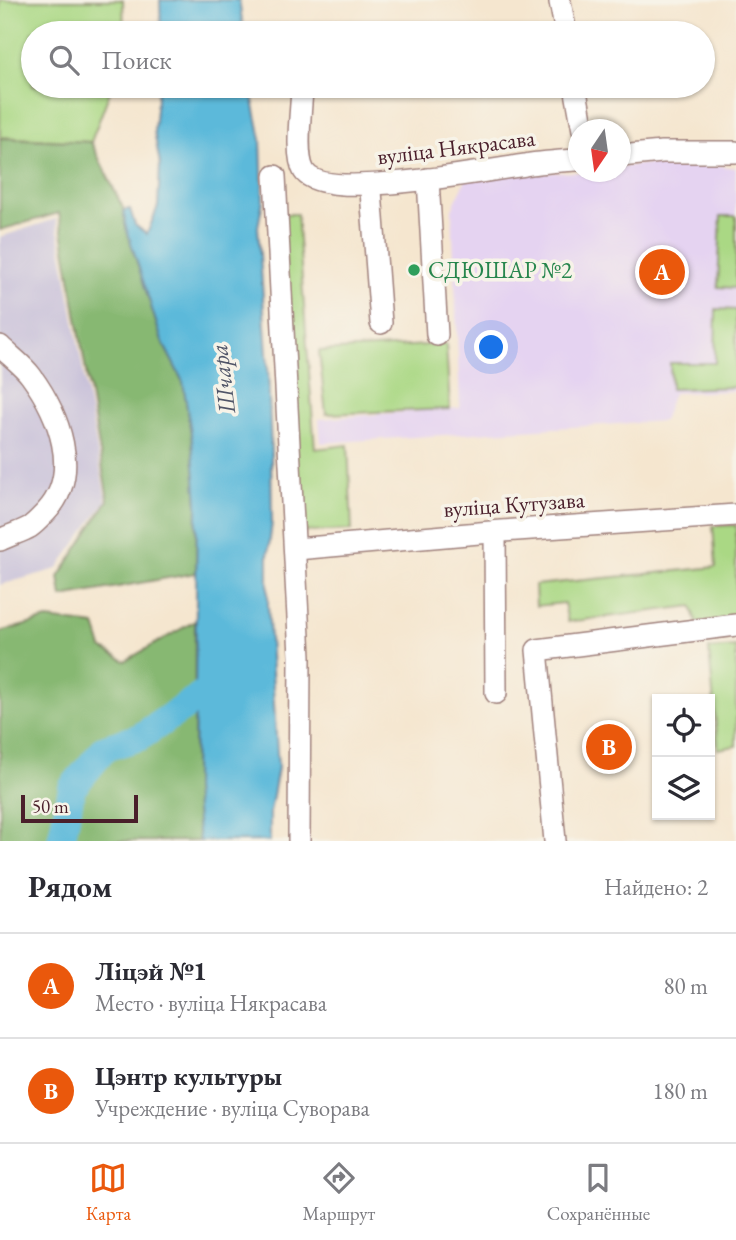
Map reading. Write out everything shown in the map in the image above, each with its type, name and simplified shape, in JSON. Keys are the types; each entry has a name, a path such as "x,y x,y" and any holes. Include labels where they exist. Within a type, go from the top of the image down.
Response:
{"street":[{"path":"560,2 564,21"},
{"name":"вуліца Някрасава","path":"302,98 299,160 305,174 314,178 336,183 400,183 568,161"},
{"path":"577,98 581,119"},
{"path":"631,155 662,152 736,152"},
{"path":"275,176 300,656 299,841"},
{"path":"428,179 437,335"},
{"path":"371,191 381,323"},
{"path":"0,540 32,526 51,506 60,491 65,466 62,441 51,407 30,374 3,353"},
{"name":"вуліца Кутузава","path":"296,549 736,515"},
{"path":"495,532 496,693"},
{"path":"555,841 537,650 736,625"}],"shaded area":[{"path":"709,164 736,168 736,391 673,393 663,421 321,443 319,419 460,408 452,209 469,173 568,172 568,182 631,182 631,166"},
{"path":"56,219 106,501 57,569 0,585 0,237"}],"green space":[{"path":"0,0 123,0 124,21 21,21 21,98 108,98 91,142 0,137"},
{"path":"0,138 91,142 124,210 125,224 162,341 183,382 192,440 197,504 196,573 62,597 59,577 108,500 59,213 0,230"},
{"path":"282,214 297,214 315,449 348,445 352,530 299,532"},
{"path":"721,216 736,216 736,288 718,287"},
{"path":"716,309 736,310 736,387 671,389 670,363 715,363"},
{"path":"446,344 450,409 326,414 319,351"},
{"path":"736,525 736,617 697,623 692,606 568,622 564,603 536,606 535,585 716,567 713,526"},
{"path":"47,619 95,625 102,648 125,661 195,621 194,789 199,841 0,841 0,632"},
{"path":"736,647 736,746 718,749 709,649"}],"water":[{"path":"160,0 239,0 242,21 161,21"},
{"name":"Шчара","path":"157,98 252,98 261,139 263,200 258,227 271,454 272,522 268,556 268,606 278,768 270,812 270,841 199,841 194,789 197,504 192,440 183,382 162,341 125,224 124,210 130,209 135,225 147,234 158,206 160,164 154,131"}],"waterway":[{"path":"61,841 72,788 105,748 140,737 227,678"}],"place":[{"name":"СДЮШАР №2","path":"414,270"},
{"name":"Ліцэй №1","path":"662,272"},
{"name":"Цэнтр культуры","path":"609,747"}]}
